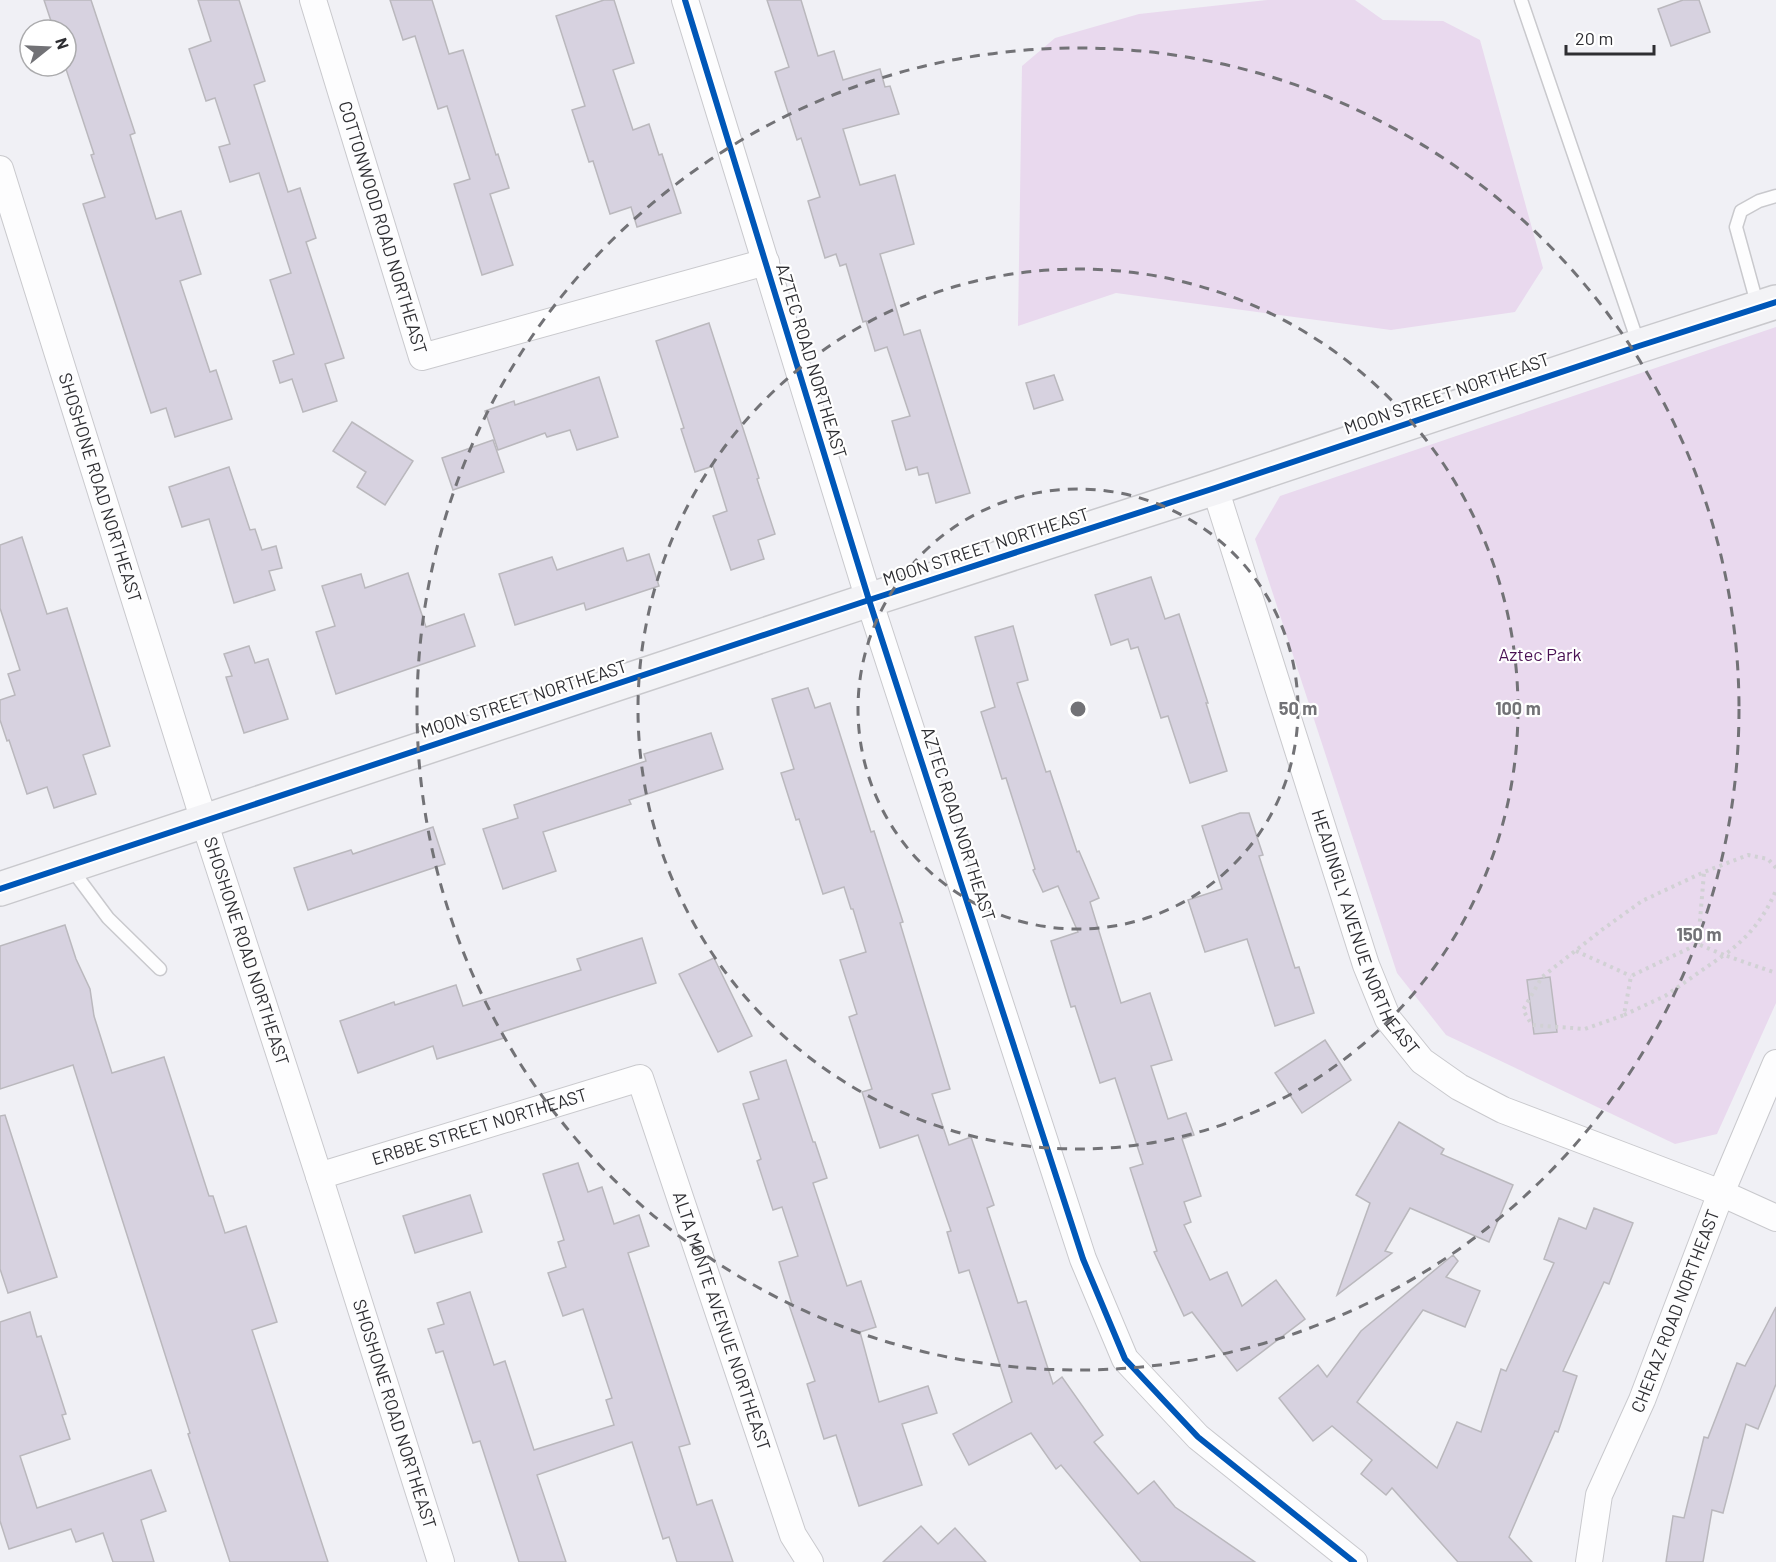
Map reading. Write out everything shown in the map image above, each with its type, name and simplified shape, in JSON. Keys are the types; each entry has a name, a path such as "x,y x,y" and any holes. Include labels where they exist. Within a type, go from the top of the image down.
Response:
{"street":[{"name":"COTTONWOOD ROAD NORTHEAST","path":"314,0 422,357 766,262"},
{"name":"AZTEC ROAD NORTHEAST","path":"685,0 869,600 1083,1259 1125,1359 1198,1437 1354,1562"},
{"name":"SHOSHONE ROAD NORTHEAST","path":"0,169 204,821 441,1562"},
{"name":"MOON STREET NORTHEAST","path":"0,889 1767,305"},
{"name":"HEADINGLY AVENUE NORTHEAST","path":"1215,488 1366,965 1388,1019 1422,1061 1459,1087 1503,1110 1721,1193 1776,1218"},
{"name":"CHERAZ ROAD NORTHEAST","path":"1588,1562 1599,1495 1642,1400 1721,1193 1776,1063"},
{"name":"ERBBE STREET NORTHEAST","path":"319,1176 640,1078"},
{"name":"ALTA MONTE AVENUE NORTHEAST","path":"640,1078 793,1535 810,1562"}],"lane":[{"path":"1521,0 1639,346"},
{"path":"1767,305 1736,227 1741,211 1759,201 1776,196"},
{"path":"69,866 108,918 160,969"}],"path":[{"path":"1776,868 1768,859 1748,855 1704,872 1642,901 1542,977 1523,1010 1532,1025 1586,1029 1665,996 1743,942 1770,906 1776,890"},
{"path":"1698,944 1704,872"},
{"path":"1576,951 1631,976 1698,944 1776,973"},
{"path":"1624,1015 1631,976"}],"green space":[{"path":"1267,0 1355,0 1383,20 1443,21 1480,40 1543,268 1515,312 1391,330 1116,293 1018,326 1022,66 1055,38 1139,14"},
{"name":"Aztec Park","path":"1776,327 1776,1003 1717,1134 1675,1144 1446,1035 1397,973 1255,539 1280,496"}],"building":[{"path":"44,0 91,0 135,133 130,135 156,219 181,211 201,274 180,281 210,372 216,370 232,419 175,437 166,408 151,413 83,204 105,197 91,155 94,154 69,78 78,78 78,18 50,18"},
{"path":"198,0 239,0 265,81 254,85 288,192 300,188 316,238 306,242 344,358 325,364 337,401 303,412 292,379 280,383 273,361 294,354 270,280 291,273 259,173 230,182 219,147 230,144 215,98 206,101 189,49 211,41"},
{"path":"390,0 432,0 449,54 463,50 496,155 498,154 509,188 490,194 513,265 482,275 454,184 470,179 447,106 438,109 415,36 403,40"},
{"path":"604,0 614,0 634,63 613,70 633,130 649,124 659,155 662,154 681,213 637,227 631,207 610,214 593,161 589,162 572,110 585,106 556,16"},
{"path":"767,0 801,0 818,56 834,51 843,80 880,69 885,87 890,86 899,114 843,129 860,185 895,175 914,244 880,254 904,335 920,330 970,493 936,503 928,473 919,475 917,467 906,470 892,421 910,416 887,347 875,351 866,321 863,322 846,264 840,266 836,254 825,258 808,201 820,197 801,138 797,140 775,72 789,67"},
{"path":"1683,0 1699,0 1710,32 1671,46 1658,9"},
{"path":"709,323 775,534 758,540 764,559 731,570 713,516 727,511 713,466 695,472 681,429 684,428 656,341"},
{"path":"1054,375 1063,400 1034,409 1026,383"},
{"path":"599,377 618,437 577,450 570,430 547,437 545,433 498,450 485,411 514,401 515,405"},
{"path":"352,422 413,461 385,505 357,487 366,472 333,451"},
{"path":"493,440 504,472 453,490 442,458"},
{"path":"229,467 250,530 255,529 262,550 276,546 282,568 269,571 275,590 234,603 209,519 182,527 169,487"},
{"path":"22,537 47,614 67,608 110,746 83,755 96,794 54,808 47,787 27,794 0,720 0,700 15,695 8,674 20,670 0,608 0,545"},
{"path":"623,548 627,561 649,554 659,586 586,610 584,603 515,625 499,574 552,557 557,570"},
{"path":"408,573 426,627 464,614 475,646 336,694 316,632 335,626 322,586 361,574 365,588"},
{"path":"1151,577 1165,619 1179,614 1227,771 1190,783 1168,716 1161,718 1138,647 1131,649 1128,639 1111,645 1095,595"},
{"path":"1013,626 1028,680 1017,683 1046,772 1050,771 1077,852 1079,851 1099,898 1090,902 1121,1003 1150,993 1172,1060 1151,1066 1168,1119 1186,1113 1194,1135 1182,1139 1201,1196 1184,1202 1191,1222 1184,1225 1210,1280 1227,1272 1242,1306 1276,1280 1305,1319 1237,1371 1192,1312 1184,1316 1154,1252 1157,1251 1130,1168 1143,1164 1115,1078 1100,1083 1075,1006 1071,1007 1051,941 1078,932 1058,886 1043,892 1033,870 1035,869 1006,778 1002,779 981,712 995,707 975,637"},
{"path":"249,646 255,663 268,659 288,719 244,733 226,677 232,676 224,654"},
{"path":"808,688 815,708 830,703 871,832 874,831 903,922 900,923 950,1089 932,1094 949,1145 971,1137 994,1205 987,1208 1018,1303 1026,1301 1053,1384 1062,1377 1103,1435 1094,1442 1138,1494 1154,1481 1175,1507 1255,1562 1141,1562 1061,1465 1056,1469 1031,1433 969,1465 953,1434 1012,1402 969,1270 959,1273 947,1232 951,1231 918,1135 880,1148 862,1092 872,1089 849,1017 857,1014 840,960 866,952 844,887 823,894 799,819 796,820 781,773 794,769 772,699"},
{"path":"711,733 723,769 629,800 631,804 543,832 556,871 503,889 483,829 518,818 514,805 646,761 644,754"},
{"path":"1240,813 1249,813 1263,855 1259,856 1295,968 1299,967 1314,1013 1275,1026 1247,939 1205,952 1188,900 1222,889 1202,826"},
{"path":"433,827 445,864 308,910 294,868 351,850 353,854"},
{"path":"65,925 76,959 90,989 94,1016 112,1073 164,1057 209,1196 213,1196 225,1233 246,1226 277,1322 252,1330 328,1562 230,1562 73,1065 0,1089 0,946"},
{"path":"642,938 656,983 502,1032 504,1038 437,1059 433,1046 358,1073 340,1021 394,1002 395,1005 456,985 463,1006 581,970 577,959"},
{"path":"714,958 752,1036 718,1052 679,974"},
{"path":"1550,977 1557,1032 1534,1034 1527,980"},
{"path":"1325,1040 1351,1080 1302,1113 1275,1073"},
{"path":"786,1060 827,1178 813,1183 847,1286 861,1281 876,1327 860,1332 879,1402 928,1386 937,1413 902,1424 922,1485 859,1506 836,1435 824,1439 807,1384 815,1381 789,1305 792,1304 779,1262 798,1256 782,1207 773,1210 757,1161 761,1159 743,1104 759,1099 750,1072"},
{"path":"5,1115 57,1277 8,1293 0,1269 0,1116"},
{"path":"1399,1122 1444,1149 1441,1154 1513,1185 1489,1242 1410,1208 1385,1251 1392,1253 1337,1295 1370,1203 1356,1195"},
{"path":"578,1163 588,1192 602,1187 614,1224 639,1215 649,1246 628,1253 690,1444 679,1447 697,1505 712,1500 733,1562 677,1562 669,1537 663,1539 632,1442 537,1475 566,1562 519,1562 480,1441 473,1443 443,1351 436,1353 428,1329 444,1324 437,1303 470,1292 494,1365 505,1361 534,1450 614,1425 606,1400 612,1398 583,1309 563,1316 548,1273 566,1267 558,1242 564,1240 543,1174"},
{"path":"470,1195 482,1232 415,1253 403,1216"},
{"path":"1594,1208 1633,1223 1609,1284 1604,1282 1563,1371 1577,1376 1558,1432 1555,1431 1509,1537 1532,1562 1458,1562 1392,1488 1386,1495 1361,1474 1372,1460 1332,1426 1313,1441 1279,1398 1318,1365 1327,1377 1361,1331 1453,1255 1458,1261 1446,1277 1480,1291 1465,1327 1423,1310 1357,1402 1437,1468 1457,1422 1481,1432 1501,1369 1506,1371 1554,1263 1544,1259 1559,1218 1586,1229"},
{"path":"1776,1307 1776,1384 1758,1429 1746,1424 1723,1513 1712,1510 1703,1562 1666,1562 1673,1516 1684,1518 1704,1437 1708,1438 1737,1363 1745,1366"},
{"path":"30,1312 37,1337 41,1336 66,1414 62,1415 70,1439 20,1456 37,1508 151,1470 166,1511 141,1520 154,1562 113,1562 103,1533 76,1542 71,1529 9,1549 0,1521 0,1322"},
{"path":"921,1526 938,1544 955,1528 986,1562 883,1562"}],"cycle path":[{"path":"685,0 869,600 1083,1259 1125,1359 1198,1437 1354,1562"},
{"path":"0,889 1776,302"}]}
